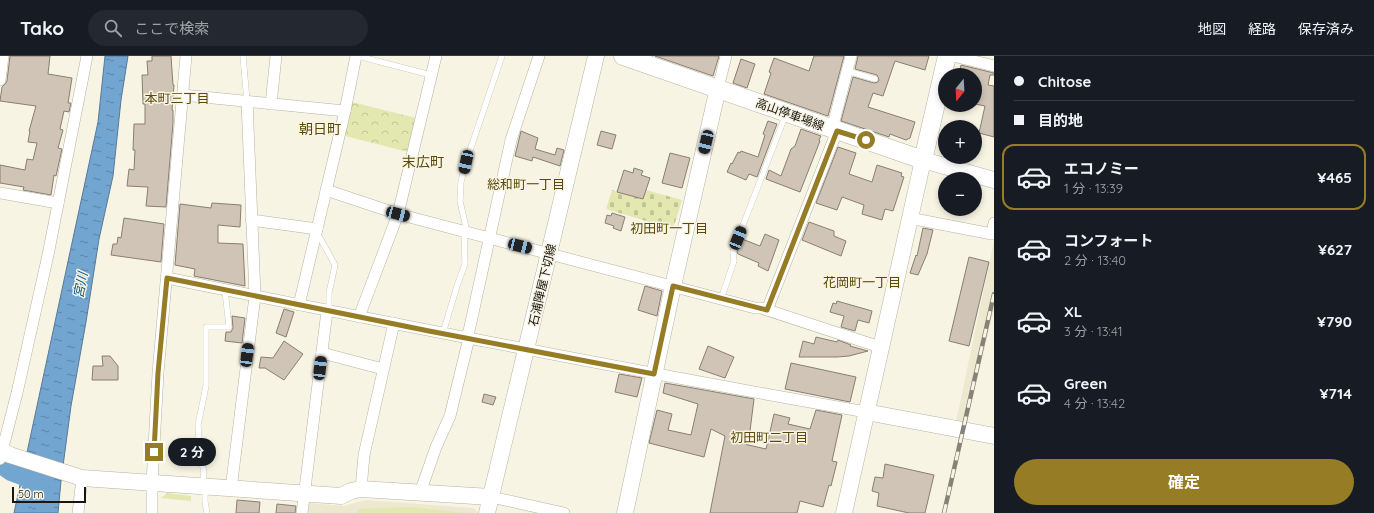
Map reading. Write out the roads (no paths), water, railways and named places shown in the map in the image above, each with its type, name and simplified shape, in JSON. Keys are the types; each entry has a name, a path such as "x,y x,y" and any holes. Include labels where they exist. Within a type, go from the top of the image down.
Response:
{"main road":[{"name":"高山停車場線","path":"623,56 923,160"},
{"path":"923,160 947,56"}],"street":[{"path":"0,80 3,56"},
{"path":"87,56 58,203 3,455 79,477 152,483 204,490 231,489 341,496 351,491 361,489 491,497 564,513"},
{"path":"152,513 152,483 158,373 186,56"},
{"path":"271,104 276,56"},
{"path":"299,305 357,56"},
{"path":"359,317 398,214 436,56"},
{"path":"420,493 436,447 450,416 511,140 539,56"},
{"name":"石浦陣屋下切線","path":"487,513 596,56"},
{"path":"624,513 673,286 726,56"},
{"path":"767,310 834,130 850,56"},
{"path":"953,56 994,66"},
{"path":"183,95 247,100 271,104 345,111"},
{"path":"231,489 255,296 247,100"},
{"path":"844,513 923,160 994,180"},
{"path":"326,190 398,214 767,310 880,348"},
{"path":"0,193 58,203"},
{"path":"909,218 992,234 994,223"},
{"path":"251,220 316,233"},
{"path":"167,278 328,311 654,374 994,436"},
{"path":"302,513 328,311"},
{"path":"361,489 364,455 394,323"},
{"path":"322,352 383,369"},
{"path":"78,513 79,477"}],"lane":[{"path":"243,56 247,100"},
{"path":"357,56 431,75"},
{"path":"443,333 465,264 466,232 460,201 461,182 466,162 502,56"},
{"path":"847,70 875,79"},
{"path":"721,299 734,261 733,251 784,119"},
{"path":"316,233 335,265 328,293 328,311"},
{"path":"206,513 204,472 200,454 198,425 206,386 206,327 229,327 225,290"}],"water":[{"name":"宮川","path":"105,56 128,56 121,100 113,176 99,239 71,406 58,513 14,513 98,122"}],"waterway":[{"path":"0,464 11,472 41,483"}],"railway":[{"path":"944,513 994,294"}],"district":[{"name":"本町三丁目","path":"177,98"},
{"name":"朝日町","path":"320,129"},
{"name":"末広町","path":"423,162"},
{"name":"総和町一丁目","path":"526,184"},
{"name":"初田町一丁目","path":"669,228"},
{"name":"花岡町一丁目","path":"862,282"},
{"name":"初田町二丁目","path":"769,437"}]}
